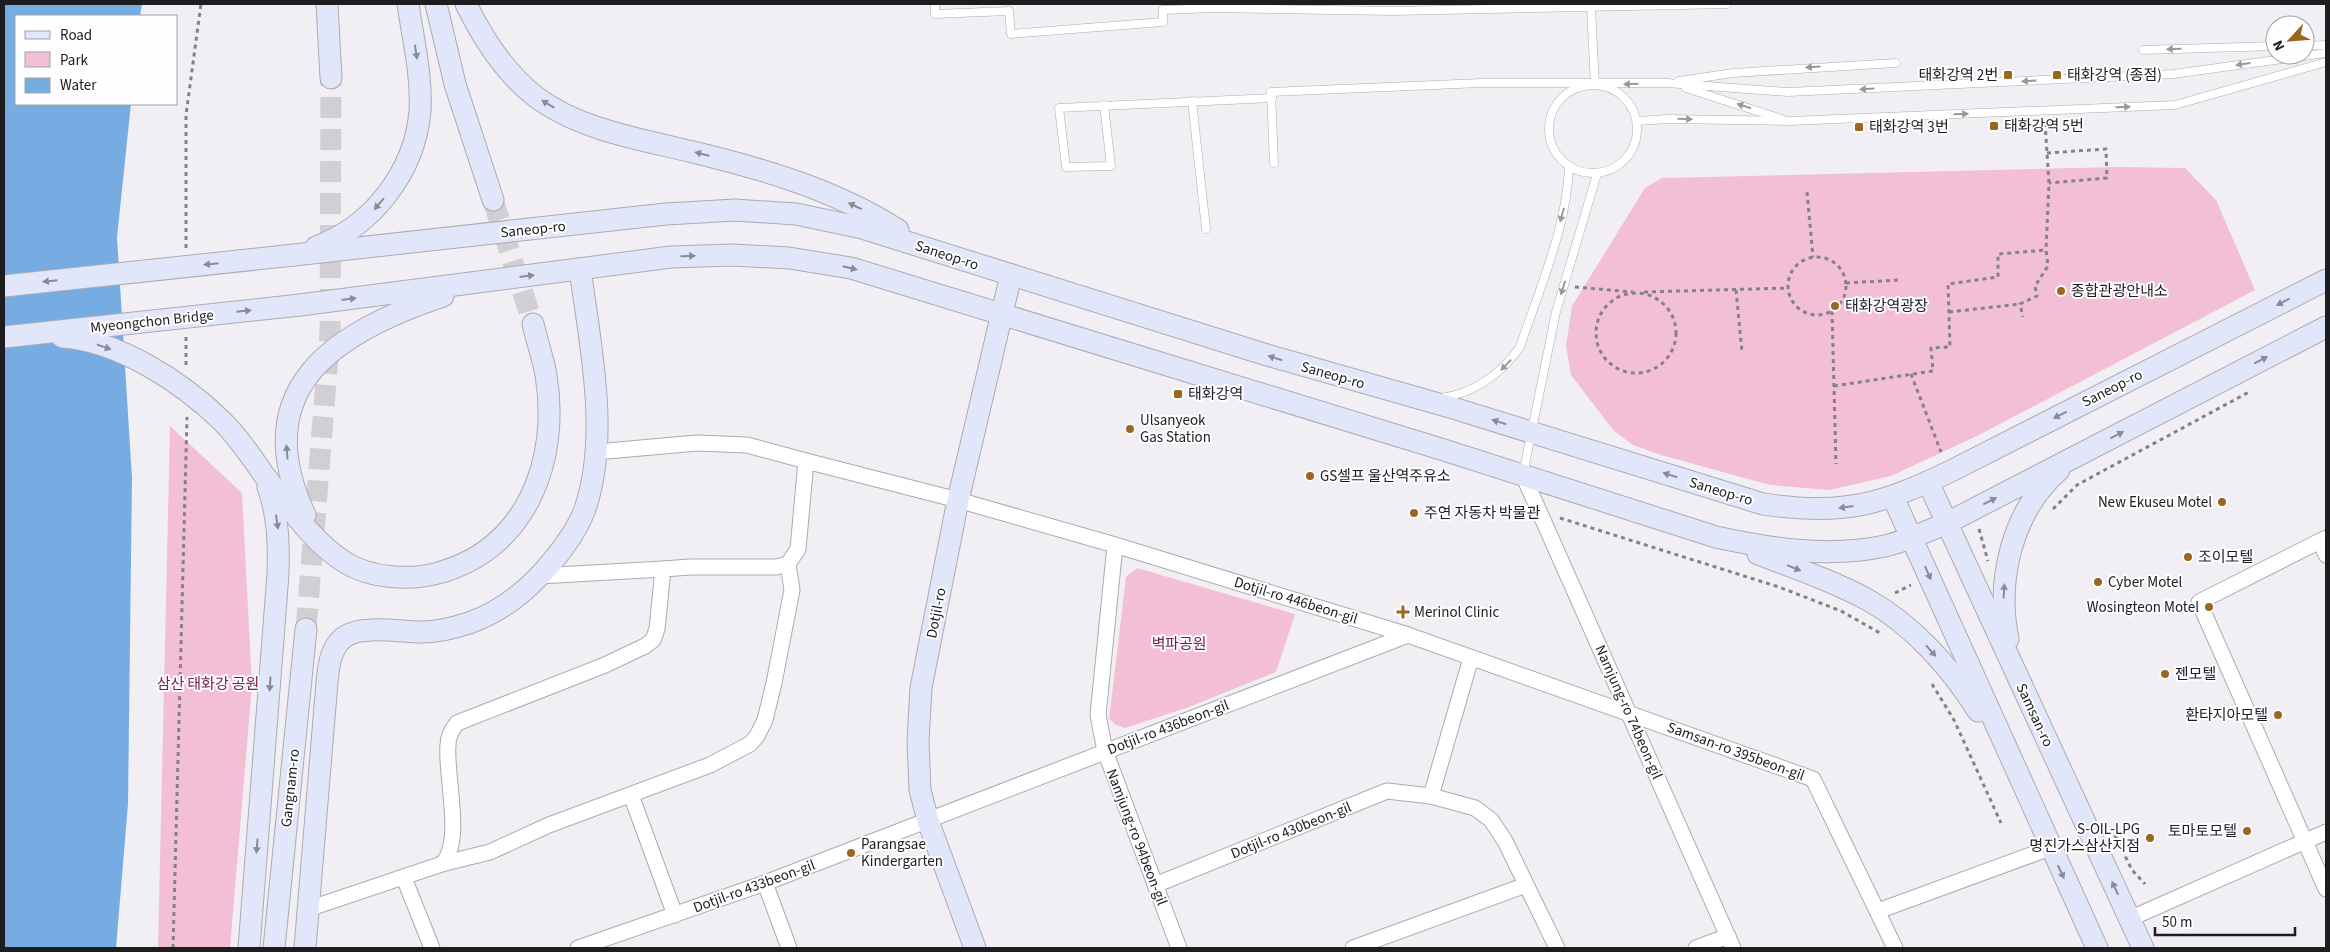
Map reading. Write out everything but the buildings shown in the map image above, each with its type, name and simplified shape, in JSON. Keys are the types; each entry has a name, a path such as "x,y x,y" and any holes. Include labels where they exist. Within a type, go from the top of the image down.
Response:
{"main road":[{"path":"327,4 331,78"},
{"path":"4,286 294,255 339,236 367,215 388,193 399,177 409,156 420,111 416,55 408,4"},
{"path":"436,4 455,84 493,200"},
{"path":"466,4 500,61 517,81 538,98 562,112 614,132 739,164 825,193 860,208 928,248"},
{"name":"Saneop-ro","path":"294,255 666,214 735,210 805,216 862,228 1267,355 1532,432 1763,504 1800,509 1837,509 1873,503 1893,497 1928,482 2326,280"},
{"path":"323,545 295,495 288,468 286,441 289,415 298,390 313,368 334,348 356,332 420,304 500,279 671,257 732,254 789,258 851,268 1523,476 1716,537 1839,586 1869,601 1895,618 1923,642 1968,695 2020,779"},
{"path":"305,948 329,667 336,646 346,636 360,631 437,631 470,622 509,603 539,576 565,546 584,509 594,475 596,452 595,390 580,269"},
{"name":"Dotjil-ro","path":"975,948 928,820 920,790 918,741 921,688 958,500 1011,275"},
{"name":"Myeongchon Bridge","path":"13,336 300,305 500,279"},
{"path":"13,336 68,338 105,347 138,361 185,390 222,421 244,446 292,510 323,545 347,563 374,573 402,577 429,576 454,569 483,555 507,533 530,502 542,468 548,423 546,376 533,324"},
{"path":"1716,537 1767,547 1800,551 1839,552 1884,546 1912,538 1946,523 2326,327"},
{"path":"2016,674 2004,609 2009,559 2025,514 2043,487 2074,457"},
{"path":"249,948 278,574 279,537 274,502 264,475"},
{"name":"Samsan-ro","path":"1928,482 2143,948"},
{"path":"1893,497 2050,848 2097,948"},
{"name":"Gangnam-ro","path":"274,948 306,628"}],"street":[{"name":"Dotjil-ro 446beon-gil","path":"596,452 697,443 747,446 958,500 1115,546 1408,635 1629,712"},
{"path":"539,576 690,567 776,567 788,564 798,549 806,461"},
{"name":"Namjung-ro 74beon-gil","path":"1523,476 1730,942"},
{"path":"2326,555 2323,540 2199,602 2326,889"},
{"name":"Namjung-ro 94beon-gil","path":"1115,546 1098,715 1105,751 1179,948"},
{"path":"308,909 441,864 490,852 549,826 729,756 750,744 757,736 765,720 774,683 792,590 788,564"},
{"path":"441,864 448,858 452,845 451,782 448,745 451,732 457,723 605,665 653,640 657,629 662,569"},
{"name":"Dotjil-ro 436beon-gil","path":"928,820 1408,635"},
{"path":"1431,796 1471,658"},
{"name":"Samsan-ro 395beon-gil","path":"1629,712 1813,779 1895,948"},
{"name":"Dotjil-ro 430beon-gil","path":"1155,885 1387,792 1431,796 1475,808 1491,820 1505,841 1557,948"},
{"path":"631,795 675,915"},
{"name":"Dotjil-ro 433beon-gil","path":"578,948 765,883 928,820"},
{"path":"2129,918 2326,832"},
{"path":"1878,911 2050,848"},
{"path":"404,878 432,948"},
{"path":"765,883 788,948"},
{"path":"1353,948 1526,885"},
{"path":"1696,948 1730,942"}],"lane":[{"path":"935,4 935,14 1009,12 1011,34 1163,22 1163,10 1214,8 1393,11 1726,4"},
{"path":"1591,7 1595,85"},
{"path":"2143,50 2265,46"},
{"path":"1274,163 1271,92 1481,84 1595,85 1667,83 1798,92 2173,74 2326,53"},
{"path":"1637,121 1668,119 1790,121 2175,105 2326,62"},
{"path":"1667,83 1733,72 1896,63"},
{"path":"1667,83 1790,121"},
{"path":"1595,85 1609,88 1622,96 1632,107 1637,121 1638,136 1628,156 1612,170 1597,174 1582,172 1569,167 1559,157 1552,144 1549,130 1551,116 1558,103 1568,93 1581,87 1595,85"},
{"path":"1104,105 1111,166 1066,167 1060,108 1104,105 1272,98"},
{"path":"1192,101 1206,229"},
{"path":"1424,400 1450,396 1474,388 1493,378 1508,365 1520,348 1561,218 1568,192 1569,167"},
{"path":"1523,476 1556,312 1597,174"}],"path":[{"path":"186,250 186,115 201,4"},
{"path":"1949,312 2020,304 2037,296 2035,286 2048,266 2046,250 2049,183 2047,154 2106,149 2107,178 2049,183"},
{"path":"1807,192 1813,257"},
{"path":"1834,386 1933,371 1931,348 1950,347 1948,284 1998,276 1998,254 2046,250"},
{"path":"1813,257 1831,260 1839,266 1846,283 1842,301 1832,311 1817,316 1799,309 1792,302 1788,288 1791,273 1796,266 1813,257"},
{"path":"1846,283 1899,280"},
{"path":"1564,286 1636,292 1788,288"},
{"path":"1736,290 1742,352"},
{"path":"1636,292 1649,295 1661,301 1670,311 1675,323 1676,336 1673,349 1666,360 1655,368 1642,372 1629,372 1617,368 1607,360 1600,348 1597,336 1598,323 1603,311 1612,301 1623,295 1636,292"},
{"path":"2020,304 2023,317"},
{"path":"1832,311 1836,464"},
{"path":"186,330 186,369"},
{"path":"1912,374 1941,452"},
{"path":"2051,511 2077,485 2250,392"},
{"path":"173,948 187,409"},
{"path":"1557,517 1779,587 1841,611 1883,635"},
{"path":"1979,529 1989,563"},
{"path":"1892,594 1919,581"},
{"path":"1931,683 1954,720 2001,823"},
{"path":"2111,826 2132,870 2145,884"}],"green space":[{"name":"태화강역광장","path":"2118,167 2185,168 2216,200 2255,290 1979,435 1891,476 1829,490 1770,485 1661,455 1633,445 1614,431 1571,375 1566,346 1572,306 1645,188 1662,178"},
{"name":"삼산 태화강 공원","path":"170,426 242,493 252,685 230,948 158,948"},
{"name":"벽파공원","path":"1137,568 1295,614 1276,672 1189,707 1125,728 1116,725 1109,719 1126,577"}],"water":[{"path":"4,4 142,4 140,15 15,15 15,105 131,105 117,237 132,478 128,804 116,948 4,948"}],"tunnel":[{"path":"306,629 330,333 331,78"},
{"path":"493,200 533,324"}],"place":[{"name":"태화강역 2번","path":"2008,75"},
{"name":"태화강역 (종점)","path":"2057,75"},
{"name":"태화강역 5번","path":"1994,126"},
{"name":"태화강역 3번","path":"1859,127"},
{"name":"종합관광안내소","path":"2061,291"},
{"name":"태화강역광장","path":"1835,306"},
{"name":"태화강역","path":"1178,394"},
{"name":"Ulsanyeok Gas Station","path":"1130,429"},
{"name":"GS셀프 울산역주유소","path":"1310,476"},
{"name":"New Ekuseu Motel","path":"2222,502"},
{"name":"주연 자동차 박물관","path":"1414,513"},
{"name":"조이모텔","path":"2188,557"},
{"name":"Cyber Motel","path":"2098,582"},
{"name":"Wosingteon Motel","path":"2209,607"},
{"name":"Merinol Clinic","path":"1403,612"},
{"name":"젠모텔","path":"2165,674"},
{"name":"환타지아모텔","path":"2278,715"},
{"name":"토마토모텔","path":"2247,831"},
{"name":"S-OIL-LPG 명진가스삼산지점","path":"2150,838"},
{"name":"Parangsae Kindergarten","path":"851,853"}]}
